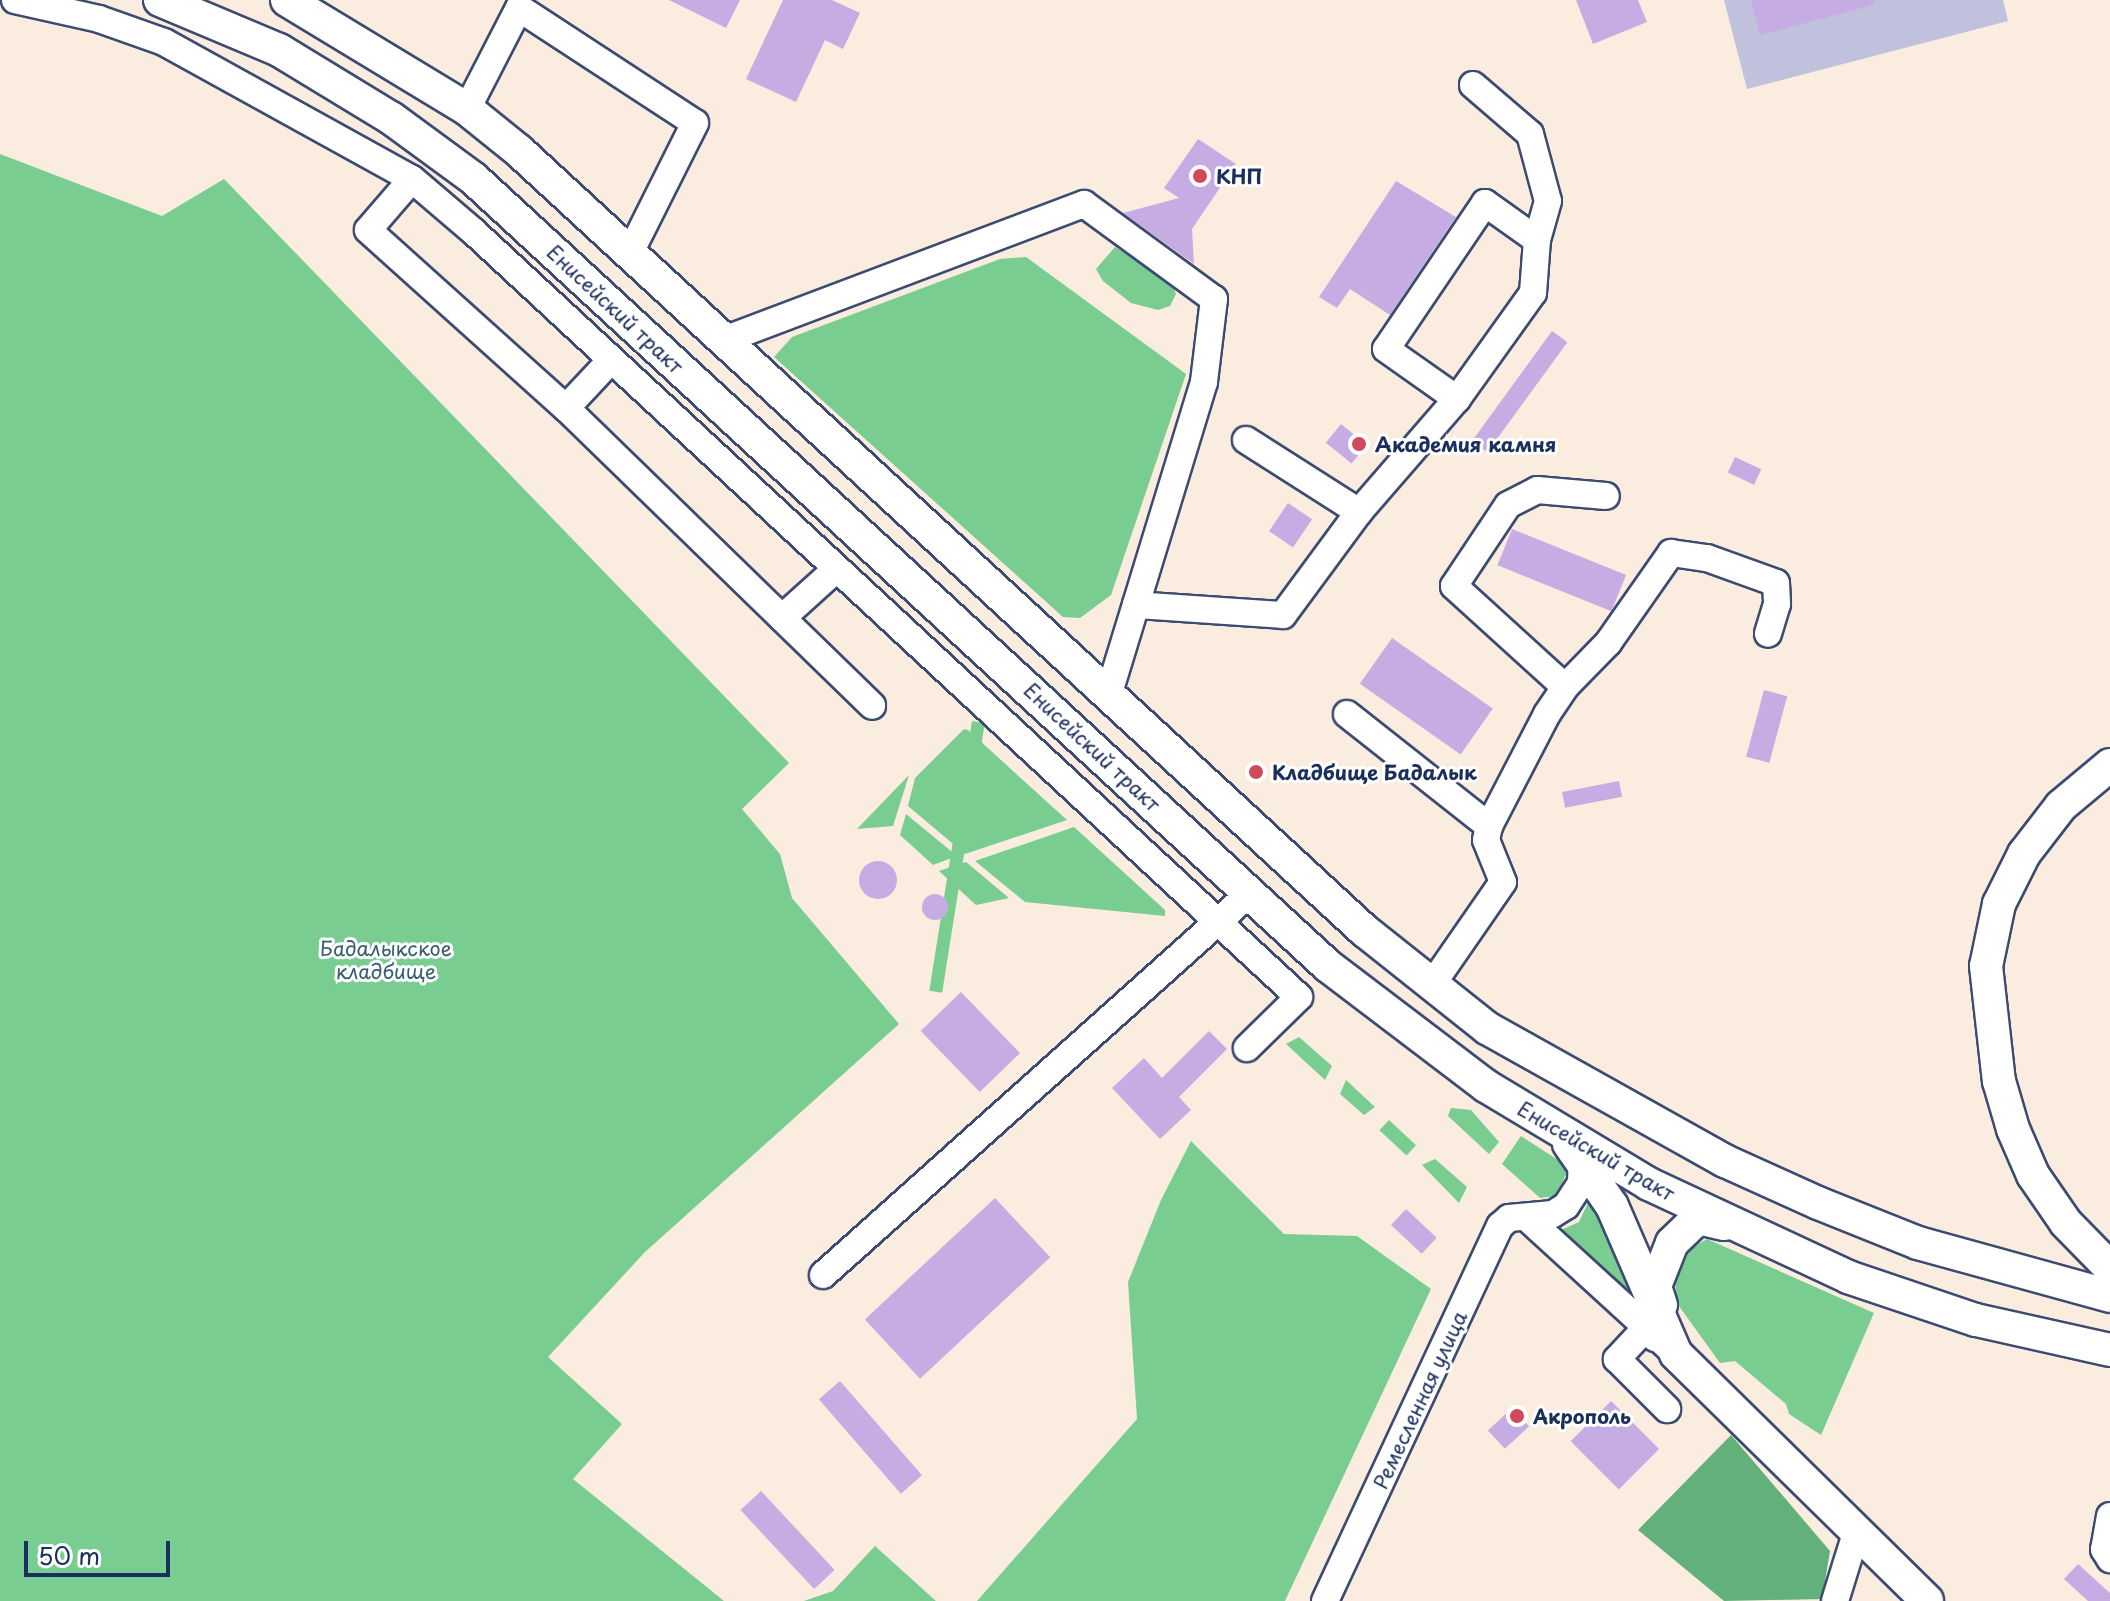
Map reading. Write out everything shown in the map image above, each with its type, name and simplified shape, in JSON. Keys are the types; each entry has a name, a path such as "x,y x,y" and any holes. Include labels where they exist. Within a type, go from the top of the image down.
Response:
{"main road":[{"name":"Енисейский тракт","path":"160,0 279,50 391,118 474,179 1250,893 1406,1030 1561,1133 1731,1226 1917,1303 2110,1350"},
{"path":"287,0 467,109 630,253 1286,857 1431,986 1562,1073 1725,1161 1918,1243 2110,1296"},
{"path":"2110,765 2061,806 2024,854 1999,904 1986,966 1999,1081 2013,1129 2033,1175 2066,1223 2110,1268"},
{"path":"1250,893 1286,857"},
{"path":"1561,1133 1582,1160 1627,1236 1676,1354 1927,1601"},
{"path":"1676,1354 1655,1286 1661,1263 1672,1243 1698,1218 1731,1226"}],"street":[{"path":"15,0 87,15 164,42 412,179 1299,997 1247,1048"},
{"path":"467,109 521,4 695,123 630,253"},
{"path":"1136,605 1283,615 1359,512 1457,399 1533,293 1537,240 1548,201 1530,134 1473,85"},
{"path":"364,153 391,118"},
{"path":"412,179 368,230 566,408 872,706"},
{"path":"1457,399 1386,349 1485,203 1537,240"},
{"path":"724,340 1084,204 1214,299 1204,382 1109,692"},
{"path":"566,408 610,361"},
{"path":"1246,440 1359,512"},
{"path":"1565,687 1454,586 1508,505 1537,490 1606,496"},
{"path":"1431,986 1503,882 1486,840 1489,826 1565,687 1608,643 1671,553 1707,558 1776,583 1777,604 1768,634"},
{"path":"782,618 834,571"},
{"path":"1347,714 1489,826"},
{"path":"823,1275 1250,893"},
{"path":"1582,1160 1581,1183 1566,1206 1528,1219 1644,1330 1676,1354"},
{"name":"Ремесленная улица","path":"1325,1601 1500,1226 1509,1218 1528,1219"},
{"path":"1644,1330 1617,1359 1667,1409"},
{"path":"2110,1516 2104,1549 2110,1559"},
{"path":"1835,1601 1856,1533"}],"shaded area":[{"path":"1724,0 2003,0 2008,21 1747,89"}],"green space":[{"name":"Бадалыкское кладбище","path":"0,154 162,216 224,179 789,763 742,809 780,854 792,898 899,1024 645,1252 548,1357 622,1424 573,1479 724,1601 0,1601"},
{"path":"1115,247 1171,282 1176,294 1170,306 1158,310 1131,303 1103,281 1096,269"},
{"path":"1026,257 1186,374 1111,595 1080,618 1063,617 774,357 792,337 1000,259"},
{"path":"972,721 985,723 942,993 929,991"},
{"path":"964,729 1067,820 965,854 908,806 915,778"},
{"path":"909,775 893,826 857,829"},
{"path":"906,814 957,856 933,865 900,835"},
{"path":"1074,827 1165,910 1165,916 1025,902 975,861"},
{"path":"966,862 1009,898 976,905 939,871"},
{"path":"1299,1037 1332,1066 1325,1080 1286,1044"},
{"path":"1346,1080 1375,1107 1364,1115 1340,1094"},
{"path":"1451,1108 1471,1110 1499,1142 1489,1154 1448,1116"},
{"path":"1389,1120 1416,1145 1407,1155 1379,1130"},
{"path":"1521,1136 1558,1160 1567,1172 1556,1196 1540,1198 1502,1164"},
{"path":"1191,1141 1284,1234 1357,1236 1431,1289 1285,1601 977,1601 1137,1419 1128,1282 1161,1200"},
{"path":"1435,1159 1467,1187 1459,1203 1422,1165"},
{"path":"1588,1203 1595,1209 1636,1299 1561,1230 1579,1222"},
{"path":"1707,1239 1874,1313 1821,1435 1789,1414 1786,1404 1735,1361 1720,1363 1676,1302 1675,1272 1684,1252"},
{"path":"1731,1435 1830,1551 1822,1599 1724,1601 1638,1530"},
{"path":"875,1546 936,1601 804,1601 833,1591"}],"building":[{"path":"669,0 740,0 726,28"},
{"path":"783,0 832,0 860,13 843,49 825,40 796,102 746,79"},
{"path":"1576,0 1638,0 1647,22 1593,44"},
{"path":"1751,0 1874,0 1874,5 1760,35"},
{"path":"1198,139 1236,164 1192,229 1194,264 1123,213 1179,198 1164,188"},
{"path":"1396,181 1456,217 1390,315 1350,289 1337,308 1319,297"},
{"path":"1552,331 1567,342 1487,452 1472,441"},
{"path":"1341,424 1367,445 1352,463 1326,443"},
{"path":"1735,457 1761,469 1754,485 1728,472"},
{"path":"1288,503 1312,519 1293,547 1269,531"},
{"path":"1512,529 1626,575 1611,611 1497,565"},
{"path":"1392,638 1493,709 1461,754 1360,684"},
{"path":"1764,690 1787,696 1769,763 1746,757"},
{"path":"1619,781 1622,797 1565,808 1562,792"},
{"path":"878,861 891,867 897,880 891,893 878,899 865,893 859,880 865,867"},
{"path":"935,894 944,898 948,907 944,916 935,920 926,916 922,907 926,898"},
{"path":"961,992 1020,1053 980,1092 921,1031"},
{"path":"1209,1031 1227,1049 1179,1097 1191,1110 1160,1139 1112,1088 1144,1058 1162,1078"},
{"path":"995,1198 1050,1257 920,1379 865,1319"},
{"path":"1406,1209 1437,1238 1422,1254 1391,1225"},
{"path":"840,1381 922,1475 901,1494 819,1399"},
{"path":"1611,1401 1659,1449 1619,1489 1571,1441"},
{"path":"1512,1408 1529,1426 1505,1449 1488,1431"},
{"path":"761,1491 835,1570 814,1589 741,1510"},
{"path":"2078,1564 2110,1593 2110,1601 2088,1601 2064,1579"}],"place":[{"name":"КНП","path":"1200,176"},
{"name":"Академия камня","path":"1359,444"},
{"name":"Кладбище Бадалык","path":"1256,772"},
{"name":"Акрополь","path":"1517,1416"}]}
